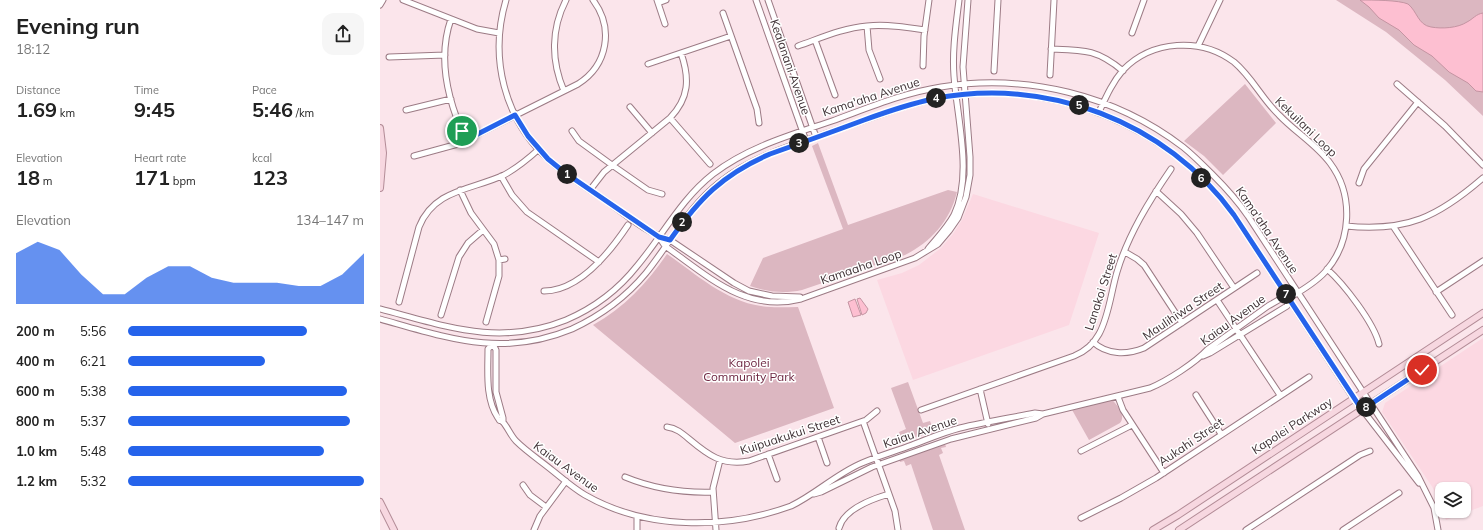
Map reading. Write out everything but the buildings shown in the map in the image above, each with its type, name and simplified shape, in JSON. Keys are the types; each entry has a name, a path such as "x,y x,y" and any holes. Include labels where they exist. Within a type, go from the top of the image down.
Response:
{"main road":[{"path":"380,128 383,164 380,188"},
{"name":"Kapolei Parkway","path":"1153,530 1178,515 1483,313"},
{"name":"Kapolei Parkway","path":"1179,530 1483,330"},
{"path":"380,502 394,530"}],"street":[{"path":"380,5 382,0"},
{"path":"404,0 482,31 499,33"},
{"path":"506,0 499,33 502,76 508,101 528,136 556,166 659,237"},
{"path":"564,90 557,68 554,44 558,21 566,0"},
{"path":"414,156 453,146 578,84 588,76 596,67 604,51 606,33 600,10 593,0"},
{"path":"665,24 658,1 666,0"},
{"name":"Kealanani Avenue","path":"756,0 806,141"},
{"name":"Kealanani Avenue","path":"768,0 816,137"},
{"path":"923,66 925,30 929,0"},
{"name":"Kamaaha Loop","path":"923,253 950,222 957,207 961,192 963,168 955,85 954,55 959,0"},
{"name":"Kamaaha Loop","path":"659,237 665,246 722,286 740,296 762,301 779,302 796,300 900,264 938,244 958,218 970,183 970,162 964,95 963,52 968,0"},
{"path":"994,71 998,0"},
{"path":"1050,76 1054,0"},
{"path":"1132,33 1144,0"},
{"path":"1198,46 1220,0"},
{"path":"723,13 757,109 759,123"},
{"path":"451,19 446,37 445,54 447,79 454,112 466,140"},
{"path":"798,46 846,29 867,26 890,25 925,30"},
{"path":"867,26 871,56 880,79"},
{"path":"648,64 731,36"},
{"path":"815,40 835,95"},
{"name":"Kekuilani Loop","path":"1099,112 1111,86 1123,71 1140,57 1160,48 1181,45 1198,46 1222,55 1240,67 1275,112 1319,151 1330,163 1344,192 1347,208 1346,226 1344,239 1338,253 1319,278 1298,293 1288,298"},
{"path":"1051,49 1077,49 1094,53 1110,61 1123,71"},
{"path":"590,190 600,176 670,118 682,103 687,85 687,72 681,53"},
{"path":"389,57 445,54"},
{"name":"Kama'aha Avenue","path":"380,309 460,330 493,333 515,332 542,328 568,319 588,309 606,297 638,266 687,198 704,181 720,169 755,149 901,96 929,89 964,84 1002,83 1030,85 1073,93 1103,102 1139,120 1182,146 1195,157 1238,202 1418,476 1434,508 1438,530"},
{"path":"1397,84 1445,126 1483,165"},
{"name":"Kama'aha Avenue","path":"380,319 458,340 493,344 516,343 545,338 593,318 630,290 646,272 695,205 711,189 729,175 759,158 904,106 931,99 956,95 1029,95 1071,103 1099,112 1134,129 1160,144 1176,154 1188,165 1230,208 1354,399 1423,486"},
{"path":"406,110 451,99"},
{"path":"1358,183 1364,169 1418,102"},
{"path":"630,107 652,133"},
{"path":"670,118 710,164"},
{"path":"572,130 579,141 612,165 648,190 662,194"},
{"path":"399,302 419,227 423,217 430,208 438,201 460,190 501,176 519,166 539,149"},
{"name":"Lanakoi Street","path":"921,410 1074,356 1084,351 1094,342 1102,326 1124,252 1136,225 1170,169"},
{"path":"501,176 512,195 528,212 599,262"},
{"path":"1346,226 1368,228 1393,226 1417,220 1440,210 1459,199 1483,178"},
{"path":"460,190 471,213 494,244 499,260 499,276 486,322"},
{"path":"1156,191 1181,214 1197,233 1234,288"},
{"path":"544,291 564,287 583,276 615,245 628,225"},
{"path":"1393,226 1452,315"},
{"path":"441,315 458,257 468,243 483,230"},
{"name":"Kamaaha Loop","path":"659,237 670,240 748,291 772,296 805,297"},
{"path":"1124,252 1137,259 1144,265 1182,323"},
{"path":"499,260 505,259"},
{"path":"1436,292 1483,261"},
{"path":"1327,269 1348,292 1374,330 1379,344"},
{"name":"Maulihiwa Street","path":"1094,342 1101,348 1111,351 1125,353 1134,352 1148,346 1257,273"},
{"name":"Kaiau Avenue","path":"813,494 821,492 878,465 956,437 1036,418 1043,414 1138,392 1155,386 1201,356 1208,349 1278,300 1288,298 1287,306 1210,353 1201,356"},
{"path":"1217,300 1280,395"},
{"path":"493,333 493,344"},
{"name":"Kaiau Avenue","path":"503,422 498,420 489,387 488,349 493,344 496,350 496,392 503,422 520,445 576,489 596,501 618,511 676,525 715,528 766,515 790,506 813,494 851,468 949,431 1035,413 1043,414"},
{"name":"Aukahi Street","path":"1081,518 1121,498 1164,473 1309,377"},
{"path":"980,389 989,429"},
{"path":"1196,395 1221,434"},
{"path":"1118,397 1123,410 1164,473"},
{"name":"Kuipuakukui Street","path":"667,427 679,431 702,451 720,460 743,462 863,421 871,417 877,411"},
{"path":"863,421 889,494 896,517 898,530"},
{"path":"1081,451 1132,424"},
{"path":"818,437 827,463"},
{"path":"1246,530 1360,455 1370,451"},
{"path":"768,454 777,479"},
{"path":"715,528 713,492 714,481 720,460"},
{"path":"625,477 644,485 667,490 713,492"},
{"path":"534,530 546,507 566,482"},
{"path":"523,485 528,493 546,507"},
{"path":"1343,530 1399,493"},
{"path":"839,528 843,520 858,507 889,494"},
{"path":"637,530 638,517"}],"shaded area":[{"path":"1360,0 1392,1 1408,4 1423,24 1435,28 1450,28 1459,26 1478,14 1483,13 1483,92 1476,91 1468,83 1449,72 1432,56 1414,45 1399,30 1379,18"},
{"path":"973,194 1099,233 1069,325 913,380 877,280 902,273 919,265 941,248 962,220"},
{"path":"860,298 868,309 866,313 862,315 857,299"},
{"path":"855,299 861,315 853,317 848,302"},
{"path":"1483,338 1483,506 1471,511 1471,482 1435,482 1435,492 1382,412 1385,403"}],"green space":[{"path":"1336,0 1483,0 1483,116 1445,80 1386,32"},
{"path":"1245,84 1276,123 1223,175 1204,156 1184,141"},
{"path":"818,143 848,225 948,190 957,192 950,212 938,230 931,237 923,244 905,255 802,290 776,292 750,286 763,258 843,229 812,146"},
{"name":"Kapolei Community Park","path":"667,254 711,286 735,299 766,307 798,307 834,408 735,443 593,325 625,303 643,285"},
{"path":"908,382 923,423 930,421 934,431 895,445 893,440 901,437 899,432 906,429 891,388"},
{"path":"1112,400 1122,414 1122,420 1120,423 1089,440 1071,408"},
{"path":"944,441 946,447 941,448 943,453 939,455 965,530 933,530 911,464 906,466 904,461 900,462 898,457"}],"route":[{"path":"462,131 466,140 515,115 522,128 534,144 556,166 659,237 670,240 695,205 711,189 729,175 749,163 759,158 904,106 931,99 960,95 987,94 1029,95 1071,103 1099,112 1134,129 1176,154 1225,202 1362,410 1422,370"}]}
